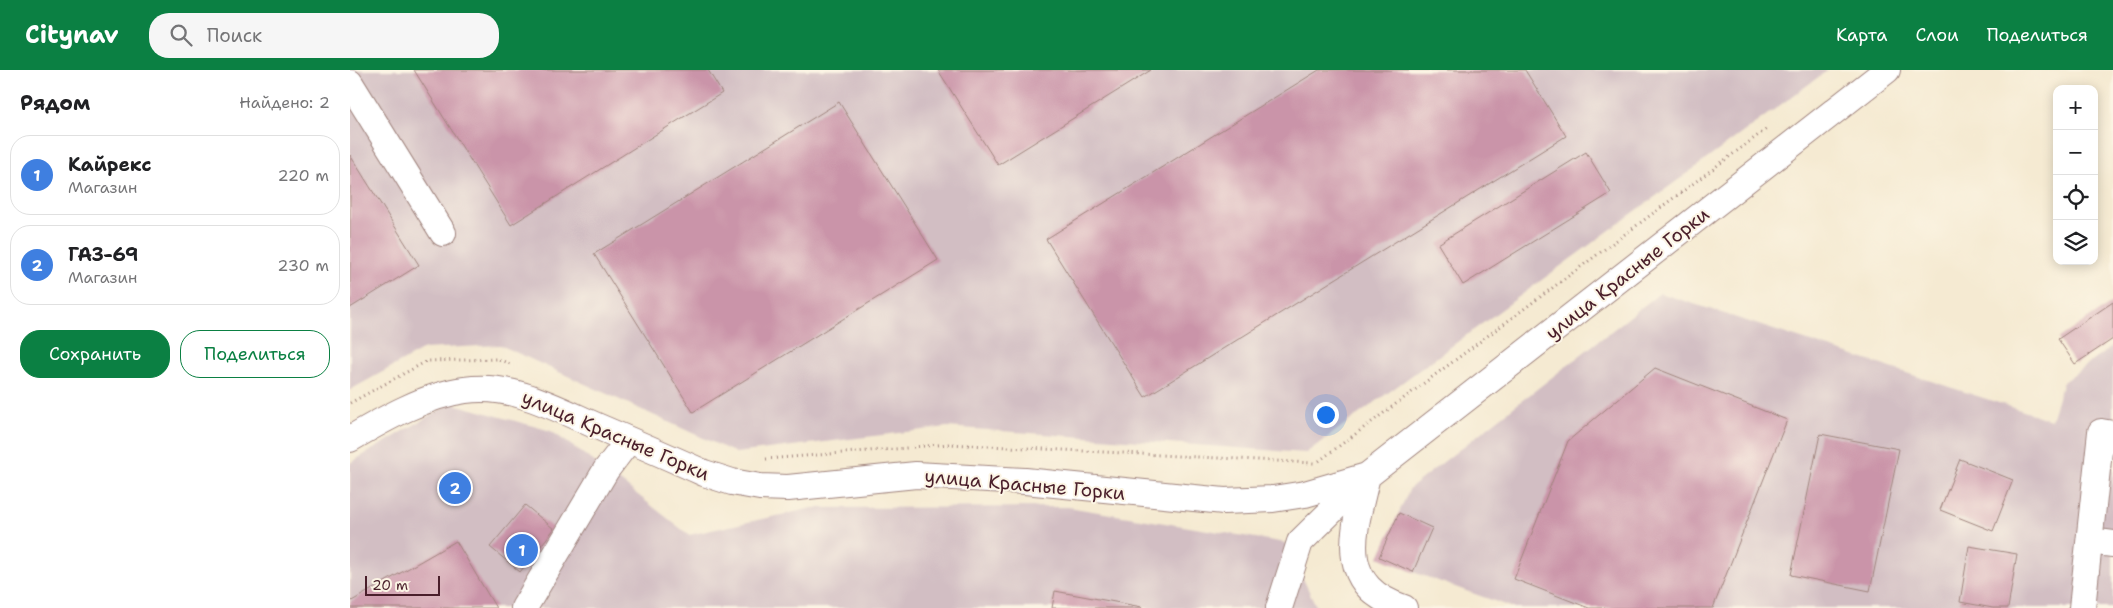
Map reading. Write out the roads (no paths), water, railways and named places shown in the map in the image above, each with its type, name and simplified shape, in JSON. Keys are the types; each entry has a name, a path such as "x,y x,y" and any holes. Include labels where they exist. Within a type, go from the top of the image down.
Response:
{"street":[{"name":"улица Красные Горки","path":"350,439 434,397 466,389 483,389 516,393 532,398 704,473 732,482 760,487 788,488 916,475 1025,481 1151,495 1240,501 1273,499 1305,494 1367,476 1887,70"},
{"path":"350,83 444,233"},
{"path":"2082,608 2101,542 2101,432 2113,434"},
{"path":"524,608 606,470 629,440"},
{"path":"1279,608 1300,542 1367,476"},
{"path":"1367,476 1354,528 1352,543 1354,560 1358,574 1365,585 1376,595 1404,608"}],"place":[{"name":"ГАЗ-69","path":"455,488"},
{"name":"Кайрекс","path":"522,550"}]}
